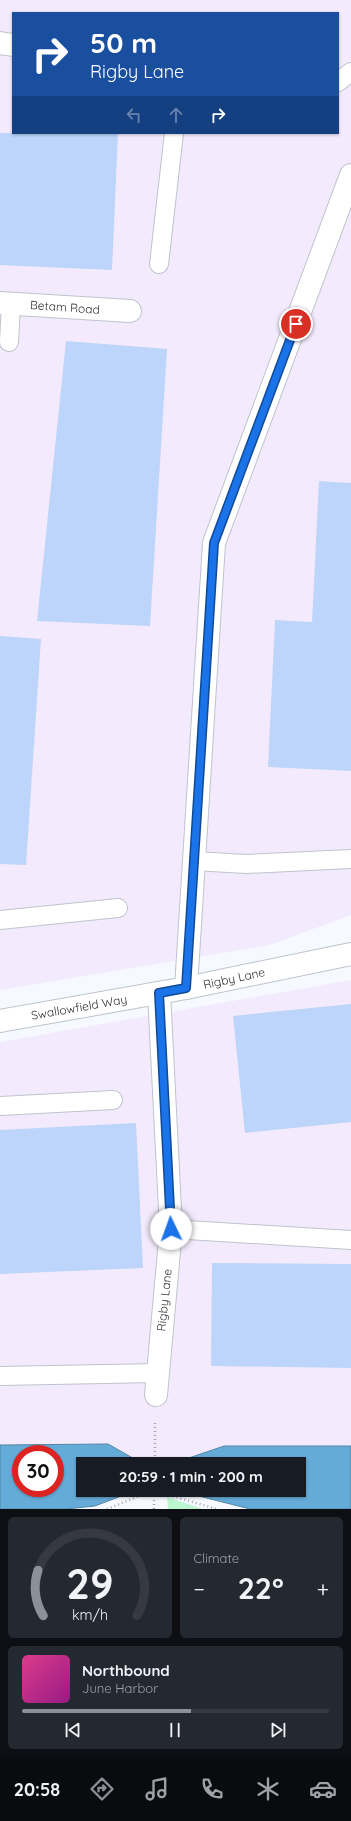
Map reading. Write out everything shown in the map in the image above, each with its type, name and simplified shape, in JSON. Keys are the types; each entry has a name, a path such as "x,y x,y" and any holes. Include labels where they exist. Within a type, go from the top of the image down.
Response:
{"street":[{"path":"0,44 12,45"},
{"path":"186,988 214,543 351,175"},
{"name":"Betam Road","path":"5,303 130,311"},
{"name":"Rigby Lane","path":"156,1395 171,1229 159,993 351,954"},
{"name":"Swallowfield Way","path":"0,1021 159,993"}],"lane":[{"path":"339,81 351,72"},
{"path":"159,264 174,134"},
{"path":"5,303 8,342"},
{"path":"194,861 246,864 351,859"},
{"path":"0,920 118,908"},
{"path":"0,1106 113,1100"},
{"path":"171,1229 351,1240"},
{"path":"0,1376 157,1373"}],"path":[{"path":"155,1439 155,1457"},
{"path":"108,1509 137,1497"},
{"path":"154,1497 154,1509"},
{"path":"175,1497 217,1509"}],"shaded area":[{"path":"0,0 351,0 351,915 270,945 0,990"},
{"path":"351,980 351,1446 224,1446 192,1457 131,1457 108,1444 0,1445 0,1042"}],"green space":[{"path":"167,1497 203,1509 168,1509"}],"water":[{"path":"108,1444 131,1457 76,1457 76,1497 119,1497 95,1506 66,1509 0,1509 0,1445"},
{"path":"224,1446 351,1446 351,1509 250,1509 203,1497 306,1497 306,1457 192,1457"}],"building":[{"path":"0,133 118,134 112,270 0,265"},
{"path":"66,341 167,349 150,626 37,621"},
{"path":"319,481 351,483 351,771 268,767 275,620 312,622"},
{"path":"0,636 41,639 26,865 0,864"},
{"path":"351,1004 351,1122 245,1133 233,1016"},
{"path":"136,1123 143,1268 0,1274 0,1130"},
{"path":"212,1263 351,1264 351,1368 211,1366"}],"route":[{"path":"171,1229 159,993 186,988 214,543 296,324"}]}
